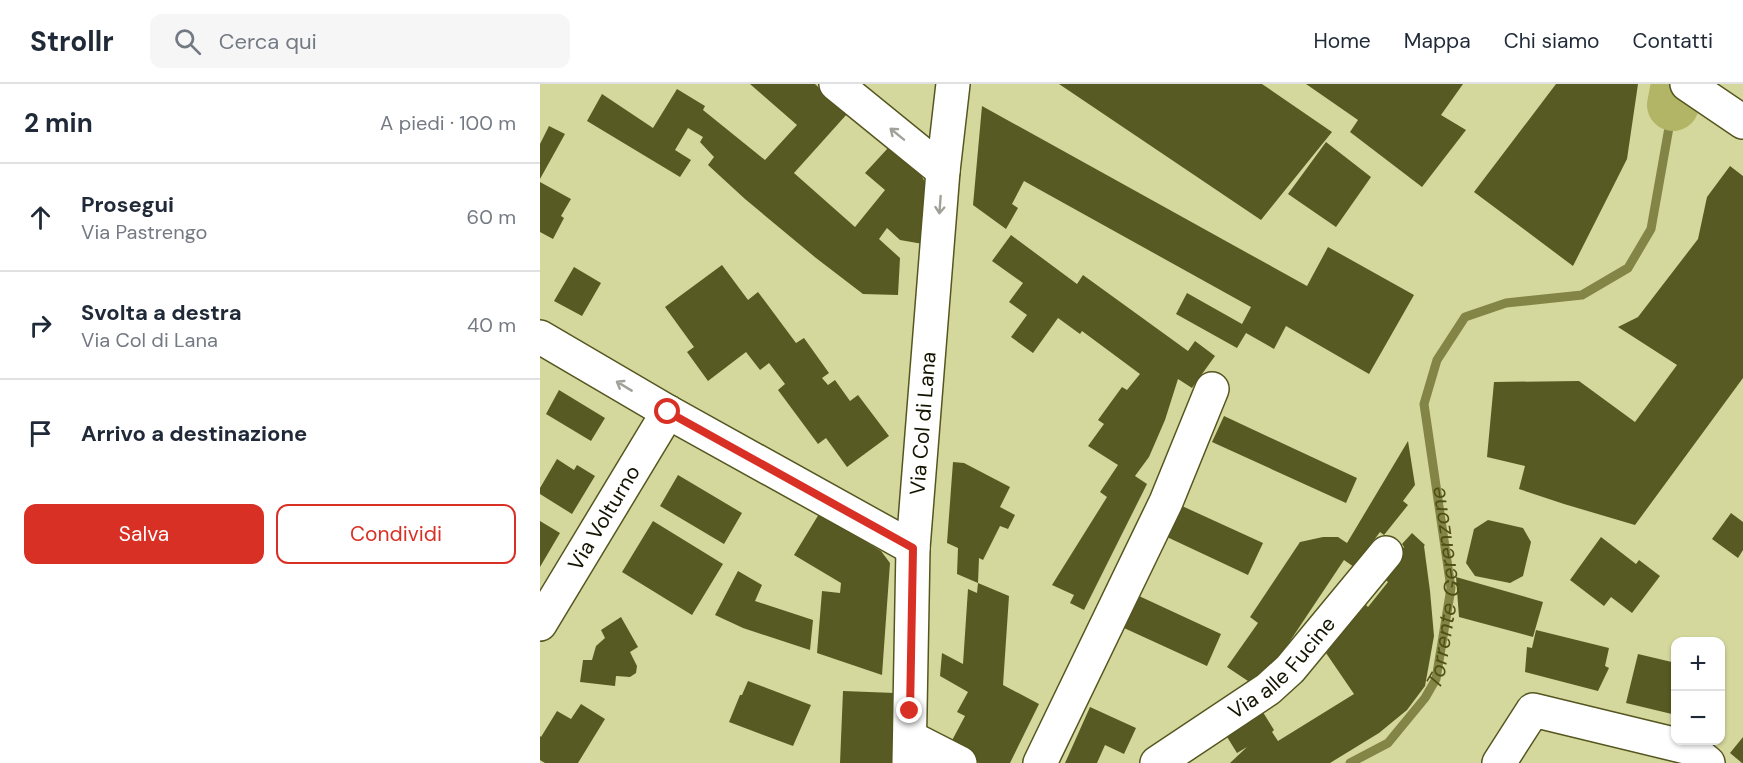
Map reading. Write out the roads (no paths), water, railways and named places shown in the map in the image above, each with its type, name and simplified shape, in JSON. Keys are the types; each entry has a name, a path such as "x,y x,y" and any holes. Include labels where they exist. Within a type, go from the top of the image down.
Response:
{"street":[{"path":"836,84 942,171"},
{"name":"Via Col di Lana","path":"910,750 913,548 942,171 953,84"},
{"path":"1687,84 1737,118"},
{"path":"540,337 668,412 913,548"},
{"path":"1040,763 1166,502 1212,389"},
{"name":"Via Volturno","path":"540,624 668,412"},
{"name":"Via alle Fucine","path":"1157,763 1268,689 1290,669 1386,553"},
{"path":"1499,763 1533,710 1690,748 1708,763"},
{"path":"910,750 960,763"}],"waterway":[{"name":"Torrente Gerenzone","path":"1673,105 1677,84"},
{"name":"Torrente Gerenzone","path":"1350,763 1388,743 1425,698 1436,679 1451,588 1424,404 1437,360 1465,317 1506,303 1582,295 1628,268 1651,229 1673,105"}]}
